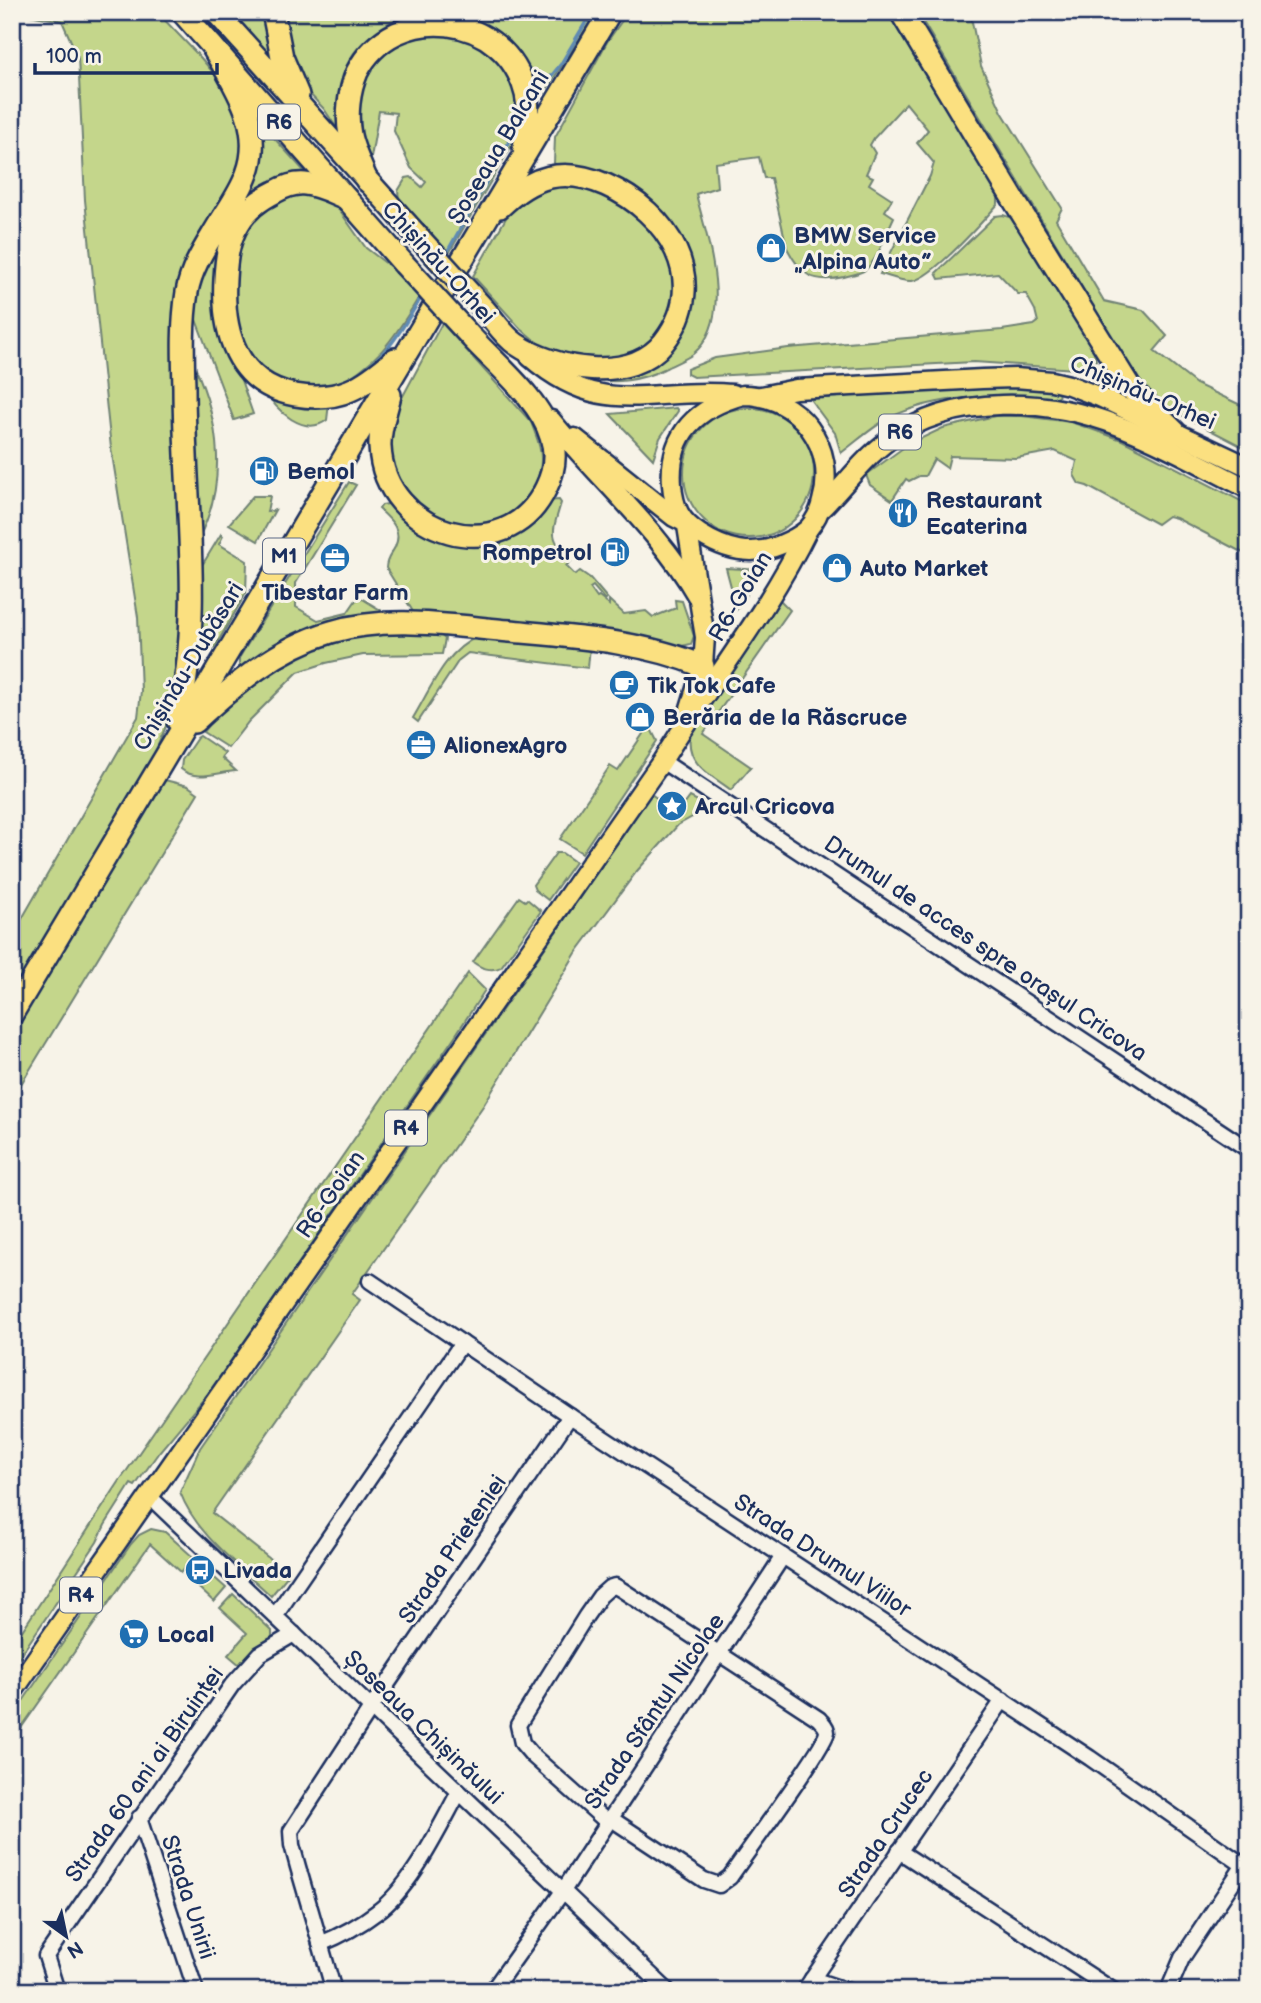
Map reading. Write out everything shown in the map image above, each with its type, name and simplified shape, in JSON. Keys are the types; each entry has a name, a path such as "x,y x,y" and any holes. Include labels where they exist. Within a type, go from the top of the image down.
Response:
{"highway":[{"name":"Chișinău-Orhei","path":"174,12 187,18 404,264 534,405"},
{"name":"Chișinău-Orhei","path":"216,12 515,343"},
{"path":"273,12 282,57 308,116"},
{"name":"Șoseaua Balcani","path":"410,346 610,12"},
{"path":"901,12 1131,389 1175,432"},
{"path":"367,180 350,136 349,109 355,77 367,53 388,34 428,20 455,22 483,33 499,45 512,62 522,81 528,105 527,131 521,162"},
{"path":"173,743 189,673 191,630 184,410 183,323 187,289 202,252 248,174 252,151 252,132 245,106 212,46"},
{"path":"481,226 519,191 542,178 566,175 596,180 620,191 654,216 671,239 683,270 684,289 675,323 655,351 634,362 610,368 580,368 548,359 515,343"},
{"path":"346,198 307,184 294,184 259,201 240,221 229,246 225,271 224,311 232,345 245,365 269,385 287,393 319,398 345,393 372,379 410,346"},
{"name":"Chișinău-Dubăsari","path":"12,1014 410,346"},
{"path":"396,370 381,429 382,469 397,499 410,513 451,533 470,535 498,531 516,523 538,503 550,480 555,457 551,434 534,405"},
{"path":"173,743 229,690 260,666 317,638 356,627 386,623 440,625 581,638 659,650 703,666"}],"main road":[{"name":"Chișinău-Orhei","path":"515,343 553,375 596,393 625,397 721,393 752,395 796,389 982,379 1052,382 1083,390 1249,467"},
{"name":"R6","path":"752,395 795,412 805,421 824,454 826,479 820,510 808,529 772,548 743,552 718,545 681,521 672,475 679,439 691,422 722,401 752,395"},
{"name":"Chișinău-Orhei","path":"534,405 681,521"},
{"name":"Chișinău-Orhei","path":"820,510 856,468 902,431 940,414 998,405 1053,409 1097,418 1122,427 1249,489"},
{"path":"551,420 677,563 696,596"},
{"path":"639,521 681,521"},
{"name":"R6-Goian","path":"681,521 704,626 703,666 686,722"},
{"name":"R6-Goian","path":"12,1693 662,761 731,658 808,529"}],"street":[{"name":"Drumul de acces spre orașul Cricova","path":"662,761 1249,1150"},
{"name":"Strada Drumul Viilor","path":"370,1281 570,1416 1003,1700 1246,1867"},
{"path":"275,1616 462,1343"},
{"name":"Strada Prieteniei","path":"334,1991 298,1867 291,1831 371,1708 570,1416"},
{"name":"Șoseaua Chișinăului","path":"149,1496 664,1989"},
{"name":"Strada Sfântul Nicolae","path":"492,1991 563,1891 783,1556"},
{"path":"615,1586 719,1655 819,1719 827,1731 825,1738 730,1877 719,1885 705,1880 608,1820 533,1756 522,1743 518,1731 521,1717 586,1616 609,1588 615,1586"},
{"name":"Strada 60 ani ai Biruinței","path":"57,1991 46,1956 232,1685 260,1654 294,1634"},
{"name":"Strada Crucec","path":"808,1985 1003,1700"},
{"path":"320,1944 356,1925 388,1903 425,1853 459,1791"},
{"name":"Strada Unirii","path":"139,1818 196,1991"},
{"path":"899,1851 1114,1991"},
{"path":"1168,1991 1182,1958 1246,1867"},
{"path":"808,1985 848,1991"}],"green space":[{"path":"13,12 157,12 235,99 245,157 184,279 185,595 178,698 141,785 12,1002 12,936 138,717 141,691 138,617 111,448 85,200 78,57 62,21"},
{"path":"229,12 267,12 276,62"},
{"path":"282,12 413,12 378,30 358,47 351,58 342,82 344,131 340,133 324,109 303,87 293,62"},
{"path":"447,12 590,12 594,16 543,95 536,97 483,25"},
{"path":"628,12 887,12 998,194 998,204 957,248 921,278 908,281 880,274 934,163 917,143 928,130 906,103 870,145 875,153 866,174 873,177 869,184 892,199 885,211 894,217 882,245 870,265 863,271 833,279 816,278 797,265 787,248 771,178 764,178 759,157 715,163 717,187 696,194 715,277 713,320 706,339 690,356 647,376 618,381 590,378 679,331 675,232 554,163 555,137 607,42"},
{"path":"917,12 970,12 981,66 1002,112 1062,208 1056,220 1104,301 1143,310 1167,336 1154,351 1196,384 1249,409 1249,450 1156,400 1135,376"},
{"path":"415,28 474,37 506,67 516,92 517,136 449,253 399,199 398,191 406,178 411,177 422,187 426,182 411,168 394,131 396,113 379,111 371,158 364,156 355,114 364,75 373,60"},
{"path":"264,127 305,172 223,238 236,366 253,414 234,420 192,309 196,289 259,153 261,129"},
{"path":"564,180 624,200 669,248 676,289 664,329 637,354 597,362 546,350 520,328 473,276 515,202"},
{"path":"294,192 323,198 337,207 366,248 396,271 419,297 382,351 360,371 329,390 279,383 255,368 233,331 233,261 249,219"},
{"path":"995,216 1012,218 1093,345 1096,361 1089,370 974,362 693,377 687,374 687,369 715,358 788,348 1034,325 1038,322 1035,310 1026,294 1018,294 998,273 939,279 936,273"},
{"path":"442,323 531,422 541,453 537,481 524,500 506,516 468,528 445,523 405,501 386,442 388,424"},
{"path":"194,365 210,408 217,453 213,498 197,541"},
{"path":"976,387 1059,391 1058,399 993,397 930,404 889,418 841,453 835,433 810,399"},
{"path":"265,390 329,403 327,420 318,424 300,424 283,413"},
{"path":"676,408 678,411 660,438 653,459 610,414"},
{"path":"749,408 774,413 795,427 809,448 814,473 809,498 795,519 774,533 749,538 724,533 703,519 689,498 684,473 689,448 703,427 724,413"},
{"path":"995,416 1022,416 1071,422 1122,440 1249,505 1249,556 1176,518 1168,516 1157,524 1079,484 1074,475 1077,461 1055,451 1016,458 950,456 947,468 934,459 925,476 909,481 906,479 892,500 870,485 866,475 907,445 943,428"},
{"path":"349,482 356,485 296,583 296,607 318,620 347,613 356,600 361,598 383,614 247,667 239,666 239,658"},
{"path":"253,496 270,496 267,512 275,510 258,541 229,524"},
{"path":"559,500 561,503 554,534 558,546 571,561 566,566 575,575 580,571 590,578 607,598 605,600 593,586 590,588 597,598 609,605 609,600 624,614 646,611 653,617 676,608 675,600 682,601 694,636 691,644 682,646 572,630 417,618 386,568 398,535 391,521 379,509 382,505 394,503 470,543 546,501"},
{"path":"221,534 223,536 219,544 247,561 246,593 215,647 208,651 199,642 198,572"},
{"path":"726,568 762,570 737,609"},
{"path":"780,600 790,610 703,734 751,767 731,790 708,774 696,761 690,746 690,736"},
{"path":"361,632 438,633 445,639 442,654 363,655 298,672 249,721 228,748 203,732 217,714 276,662"},
{"path":"477,637 590,646 588,668 468,653 459,660 418,722 413,718 439,672 456,652"},
{"path":"649,725 657,741 582,853 560,839 610,766 618,771"},
{"path":"200,736 225,753 222,758 236,771 200,776 181,769 182,760"},
{"path":"161,779 188,786 198,793 12,1099 12,1027"},
{"path":"651,794 665,804 674,799 684,805 690,797 710,807 678,825 637,871 576,953 483,1106 352,1294 360,1300 212,1513 289,1574 271,1596 207,1536 187,1508 180,1492 200,1448"},
{"path":"556,853 562,853 575,862 548,900 535,890 533,885"},
{"path":"519,897 525,901 527,899 541,911 501,967 483,968 473,962"},
{"path":"468,973 485,990 455,1036 212,1389 159,1452 135,1486 131,1484 97,1542 12,1668 12,1646 119,1482"},
{"path":"151,1529 165,1532 193,1557 181,1572 150,1544 12,1741 12,1717 131,1544 139,1535"},
{"path":"198,1563 226,1588 214,1602 186,1576"},
{"path":"233,1594 272,1631 272,1638 241,1666 228,1655 247,1633 220,1608"}],"waterway":[{"path":"540,90 561,64 589,17"},
{"path":"359,114 360,127"},
{"path":"446,254 518,126"},
{"path":"347,380 373,363 392,343 423,294"}],"place":[{"name":"BMW Service „Alpina Auto”","path":"771,248"},
{"name":"Bemol","path":"264,471"},
{"name":"Restaurant Ecaterina","path":"903,513"},
{"name":"Rompetrol","path":"615,552"},
{"name":"Tibestar Farm","path":"335,558"},
{"name":"Auto Market","path":"837,568"},
{"name":"Tik Tok Cafe","path":"624,685"},
{"name":"Berăria de la Răscruce","path":"640,717"},
{"name":"AlionexAgro","path":"421,745"},
{"name":"Arcul Cricova","path":"672,806"},
{"name":"Livada","path":"200,1570"},
{"name":"Local","path":"134,1634"}]}
